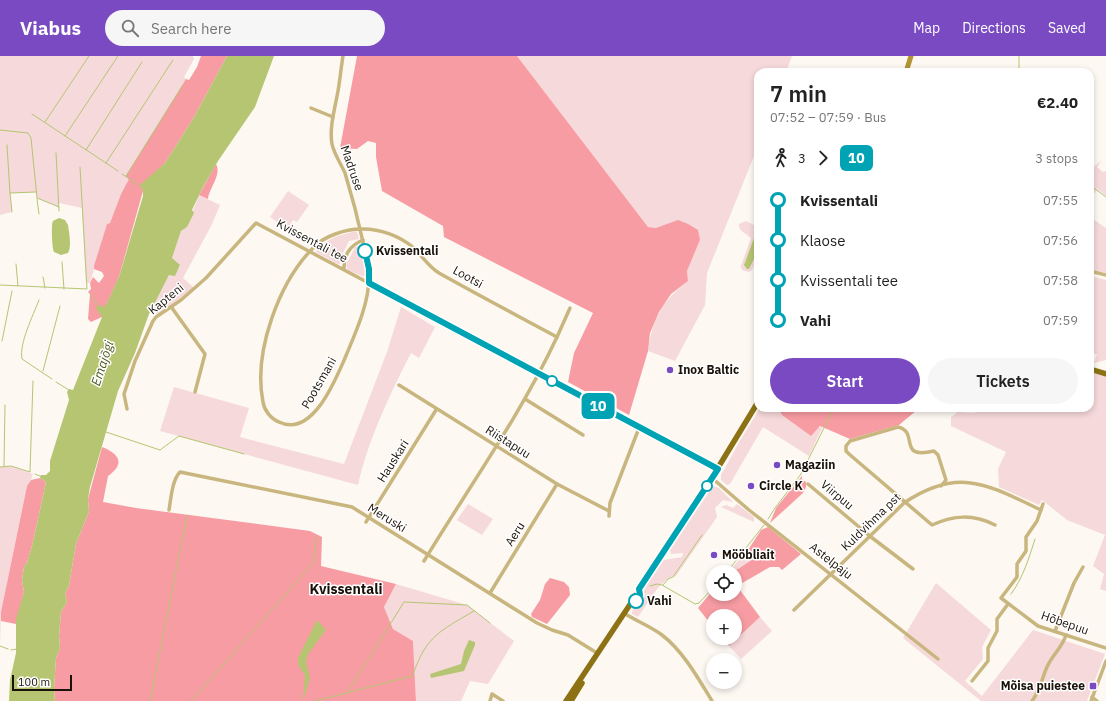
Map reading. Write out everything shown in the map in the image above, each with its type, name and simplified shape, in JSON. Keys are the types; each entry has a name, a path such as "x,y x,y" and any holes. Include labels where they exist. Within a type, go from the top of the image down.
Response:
{"highway":[{"path":"1094,370 1106,374"},
{"path":"747,422 754,409"},
{"path":"566,701 624,614 754,412"},
{"path":"571,701 591,664"}],"main road":[{"path":"907,68 911,56"}],"street":[{"name":"Madruse","path":"343,57 333,117 332,144 344,172 363,240 369,269 369,283"},
{"path":"311,108 333,117"},
{"name":"Kvissentali tee","path":"256,223 718,469"},
{"name":"Kapteni","path":"127,409 124,394 135,361 153,321 156,317 172,308 211,273 256,223"},
{"name":"Lootsi","path":"310,252 325,239 360,229 380,231 404,241 436,271 557,337"},
{"path":"344,269 345,259 350,247 363,240"},
{"name":"Pootsmani","path":"310,252 293,275 280,299 268,330 264,348 262,368 263,402 265,409 278,422 293,425 302,423 310,418 320,405 344,360 354,335 369,283"},
{"path":"1094,272 1106,275"},
{"path":"172,308 206,354 195,392"},
{"path":"424,561 539,375 570,308"},
{"name":"Riistapuu","path":"399,386 495,447 609,514 610,503 639,428"},
{"path":"525,399 583,435"},
{"name":"Hauskari","path":"366,522 436,410"},
{"path":"941,486 946,480 938,455 934,451 920,454 912,450 907,432 898,427 850,441 846,446 846,451 904,503 932,525 948,518 964,517 986,520 996,525"},
{"name":"Meruski","path":"169,510 177,475 180,472 348,506 537,623 568,635 598,653"},
{"name":"Astelpaju","path":"712,478 938,660"},
{"name":"Kuldvihma pst","path":"794,610 871,537 904,503 915,495 955,482 980,483 1041,510"},
{"name":"Aeru","path":"490,593 557,484"},
{"name":"Viirpuu","path":"808,484 871,537 913,569"},
{"path":"1041,510 1043,504"},
{"name":"Hõbepuu","path":"1041,510 1038,521 1026,538 1026,551 1017,564 1017,578 1001,598 1038,626 1106,648"},
{"path":"403,545 405,541"},
{"path":"414,552 416,547"},
{"path":"1055,631 1074,583 1083,567"},
{"path":"972,681 988,661 988,648 997,631 997,619 1008,604"},
{"path":"624,614 650,627 670,642 699,680 712,701"},
{"path":"1032,701 1037,693 1047,667 1062,646 1066,635"},
{"path":"1098,701 1092,699 1106,661"},
{"path":"490,701 492,694 503,701"}],"shaded area":[{"path":"0,56 193,56 194,59 184,77 186,79 183,85 126,176 130,178 121,194 110,223 107,224 90,283 86,283 82,208 59,203 59,207 37,198 36,192 10,193 12,212 0,215"},
{"path":"201,56 227,56 193,119 165,163 152,176 143,191 119,277 104,308 102,317 91,322 88,319 90,294 88,292 91,289 90,283 93,277 99,283 104,276 102,272 94,269 94,266 107,224 110,223 121,194 129,179 126,176 186,79 189,80 197,67"},
{"path":"357,56 517,56 648,227 656,228 678,220 698,230 700,240 687,271 688,281 671,294 659,312 650,333 648,351 629,415 568,382 574,353 593,313 444,237 443,226 382,191 376,157 376,143 368,141 357,149 340,148"},
{"path":"517,56 792,56 788,68 754,68 754,156 707,273 705,305 675,361 648,351 652,329 665,303 688,281 687,271 700,240 667,225 656,228 648,227"},
{"path":"1102,160 1097,167 1103,172 1106,171 1106,196 1095,187 1097,190 1094,194 1094,167"},
{"path":"216,164 217,173 208,199 199,195"},
{"path":"288,191 309,205 297,222 293,220 287,229 270,217"},
{"path":"199,195 220,205 211,226 183,278 194,288 157,315 153,305 169,275 175,275 180,266 172,258 181,231 187,227"},
{"path":"1094,220 1106,228 1106,273 1094,270"},
{"path":"746,221 754,225 754,238 749,269 754,259 754,266 749,272 742,270 741,266 751,238 741,230 739,224"},
{"path":"355,231 357,232 359,239 349,241 341,257 340,264 316,252 318,246 335,237"},
{"path":"360,246 367,273 364,277 348,270 346,265 355,247"},
{"path":"1094,277 1106,280 1106,360 1094,363 1097,354 1094,354"},
{"path":"401,307 435,327 419,358 411,353 395,385 374,434 362,468 358,485 160,431 174,387 249,408 240,437 344,464 387,352"},
{"path":"1094,373 1106,377 1106,591 1100,589 1104,574 1093,566 1105,535 1067,520 1042,500 1039,505 999,487 998,469 1006,452 951,426 951,417 958,412 1094,412"},
{"path":"758,412 781,412 811,436 816,429 823,426 809,456 763,427 730,484 727,485 721,480 721,475"},
{"path":"780,412 915,412 899,425 850,439 820,426 811,436 782,415"},
{"path":"102,447 113,453 118,460 117,467 108,476 103,502 136,508 310,531 322,537 321,566 396,584 384,607 393,629 413,641 416,701 55,701 54,689 56,658 60,648 59,636 61,612 67,602 65,594 69,585 76,544 89,511 88,499"},
{"path":"11,466 33,474 27,486 1,612 0,646 0,467"},
{"path":"802,476 802,479 806,482 806,487 803,493 770,523 776,508"},
{"path":"40,478 46,482 33,542 27,563 24,567 22,580 24,592 16,624 1,621 1,612 27,486 31,480"},
{"path":"713,486 719,488 733,502 723,500 715,508 717,517 675,577 673,576 667,579 662,584 653,594 638,617 632,614 649,581 664,560 682,557 683,553 671,554 670,550"},
{"path":"468,504 493,519 482,535 457,520"},
{"path":"737,504 754,517 754,522 721,507 726,505 733,508"},
{"path":"768,527 801,554 782,570 779,567 770,567 742,583 742,566 755,556 748,550 761,530"},
{"path":"748,550 755,556 742,566 742,565 734,565"},
{"path":"550,578 564,582 569,587 570,595 547,624 532,617 531,614 540,600 545,584"},
{"path":"936,583 991,630 982,647 983,659 965,681 982,696 1033,630 1105,654 1087,701 981,701 903,638"},
{"path":"396,584 467,605 514,641 488,684 470,681 461,701 416,701 413,641 393,629 384,607"},
{"path":"742,593 760,617 742,634 742,609 706,609 706,618 698,608 706,598 706,601 742,601"},
{"path":"760,617 772,631 742,658 742,653 735,653 729,646 742,645 742,634"}],"water":[{"name":"Emajõgi","path":"227,56 274,56 255,107 218,161 192,210 194,213 187,227 181,231 172,258 180,265 175,276 169,275 149,314 135,353 118,391 90,487 88,499 89,511 76,544 69,585 65,594 67,602 61,612 59,636 60,648 56,658 54,689 55,701 9,701 10,680 16,653 16,619 24,592 22,580 24,567 27,563 33,542 46,482 40,478 41,475 46,475 50,471 50,461 69,400 67,392 69,389 73,390 102,317 96,308 100,305 104,307 106,305 119,277 143,196 143,191 140,185 165,163 193,119"},
{"path":"59,218 65,220 68,225 70,239 68,253 61,255 54,252 52,236 53,221"},
{"path":"754,238 754,259 749,269 747,269 744,265"},
{"path":"317,620 326,630 308,654 306,662 310,678 303,701 305,675 298,665 298,658"},
{"path":"469,640 475,642 475,645 464,671 431,678 430,674 461,664 464,651"}],"waterway":[{"path":"45,122 89,56"},
{"path":"65,136 118,56"},
{"path":"1019,56 1019,68"},
{"path":"106,163 173,60"},
{"path":"86,150 142,62"},
{"path":"126,176 183,85"},
{"path":"32,114 118,171"},
{"path":"0,130 28,133 31,138 37,198 59,207"},
{"path":"7,145 10,193 36,192"},
{"path":"56,153 59,211"},
{"path":"0,285 87,289 80,167"},
{"path":"122,174 140,186"},
{"path":"1094,188 1106,197"},
{"path":"10,193 12,212"},
{"path":"37,199 39,214"},
{"path":"62,262 64,289"},
{"path":"16,264 18,286"},
{"path":"43,277 45,288"},
{"path":"2,341 12,291"},
{"path":"90,294 98,306"},
{"path":"39,300 24,338 22,359 52,379"},
{"path":"43,371 60,306"},
{"path":"0,467 11,466 30,472 33,381"},
{"path":"56,382 69,390"},
{"path":"4,466 5,405"},
{"path":"768,519 801,474 832,412"},
{"path":"106,432 160,450 179,436 244,454"},
{"path":"35,474 42,477"},
{"path":"150,701 187,516"},
{"path":"733,565 764,525"},
{"path":"663,585 668,579 673,577 702,535"},
{"path":"191,701 313,563 317,537"},
{"path":"1011,594 1022,575 1035,539"},
{"path":"650,586 657,584 662,585 695,604 699,603 706,596"},
{"path":"347,693 404,602 467,605 490,623"},
{"path":"315,701 412,676 422,653 434,637 474,611"},
{"path":"0,646 8,649"},
{"path":"11,650 17,649"}],"bus line":[{"name":"10","path":"365,251 370,275 369,283 718,469 665,552 639,589 640,595 636,601"}],"place":[{"name":"Kvissentali","path":"365,251"},
{"name":"Inox Baltic","path":"670,370"},
{"name":"Magaziin","path":"777,465"},
{"name":"Circle K","path":"751,486"},
{"name":"Mööbliait","path":"714,555"},
{"name":"Vahi","path":"636,601"},
{"name":"Mõisa puiestee","path":"1093,686"}],"district":[{"name":"Kvissentali","path":"346,589"}]}
